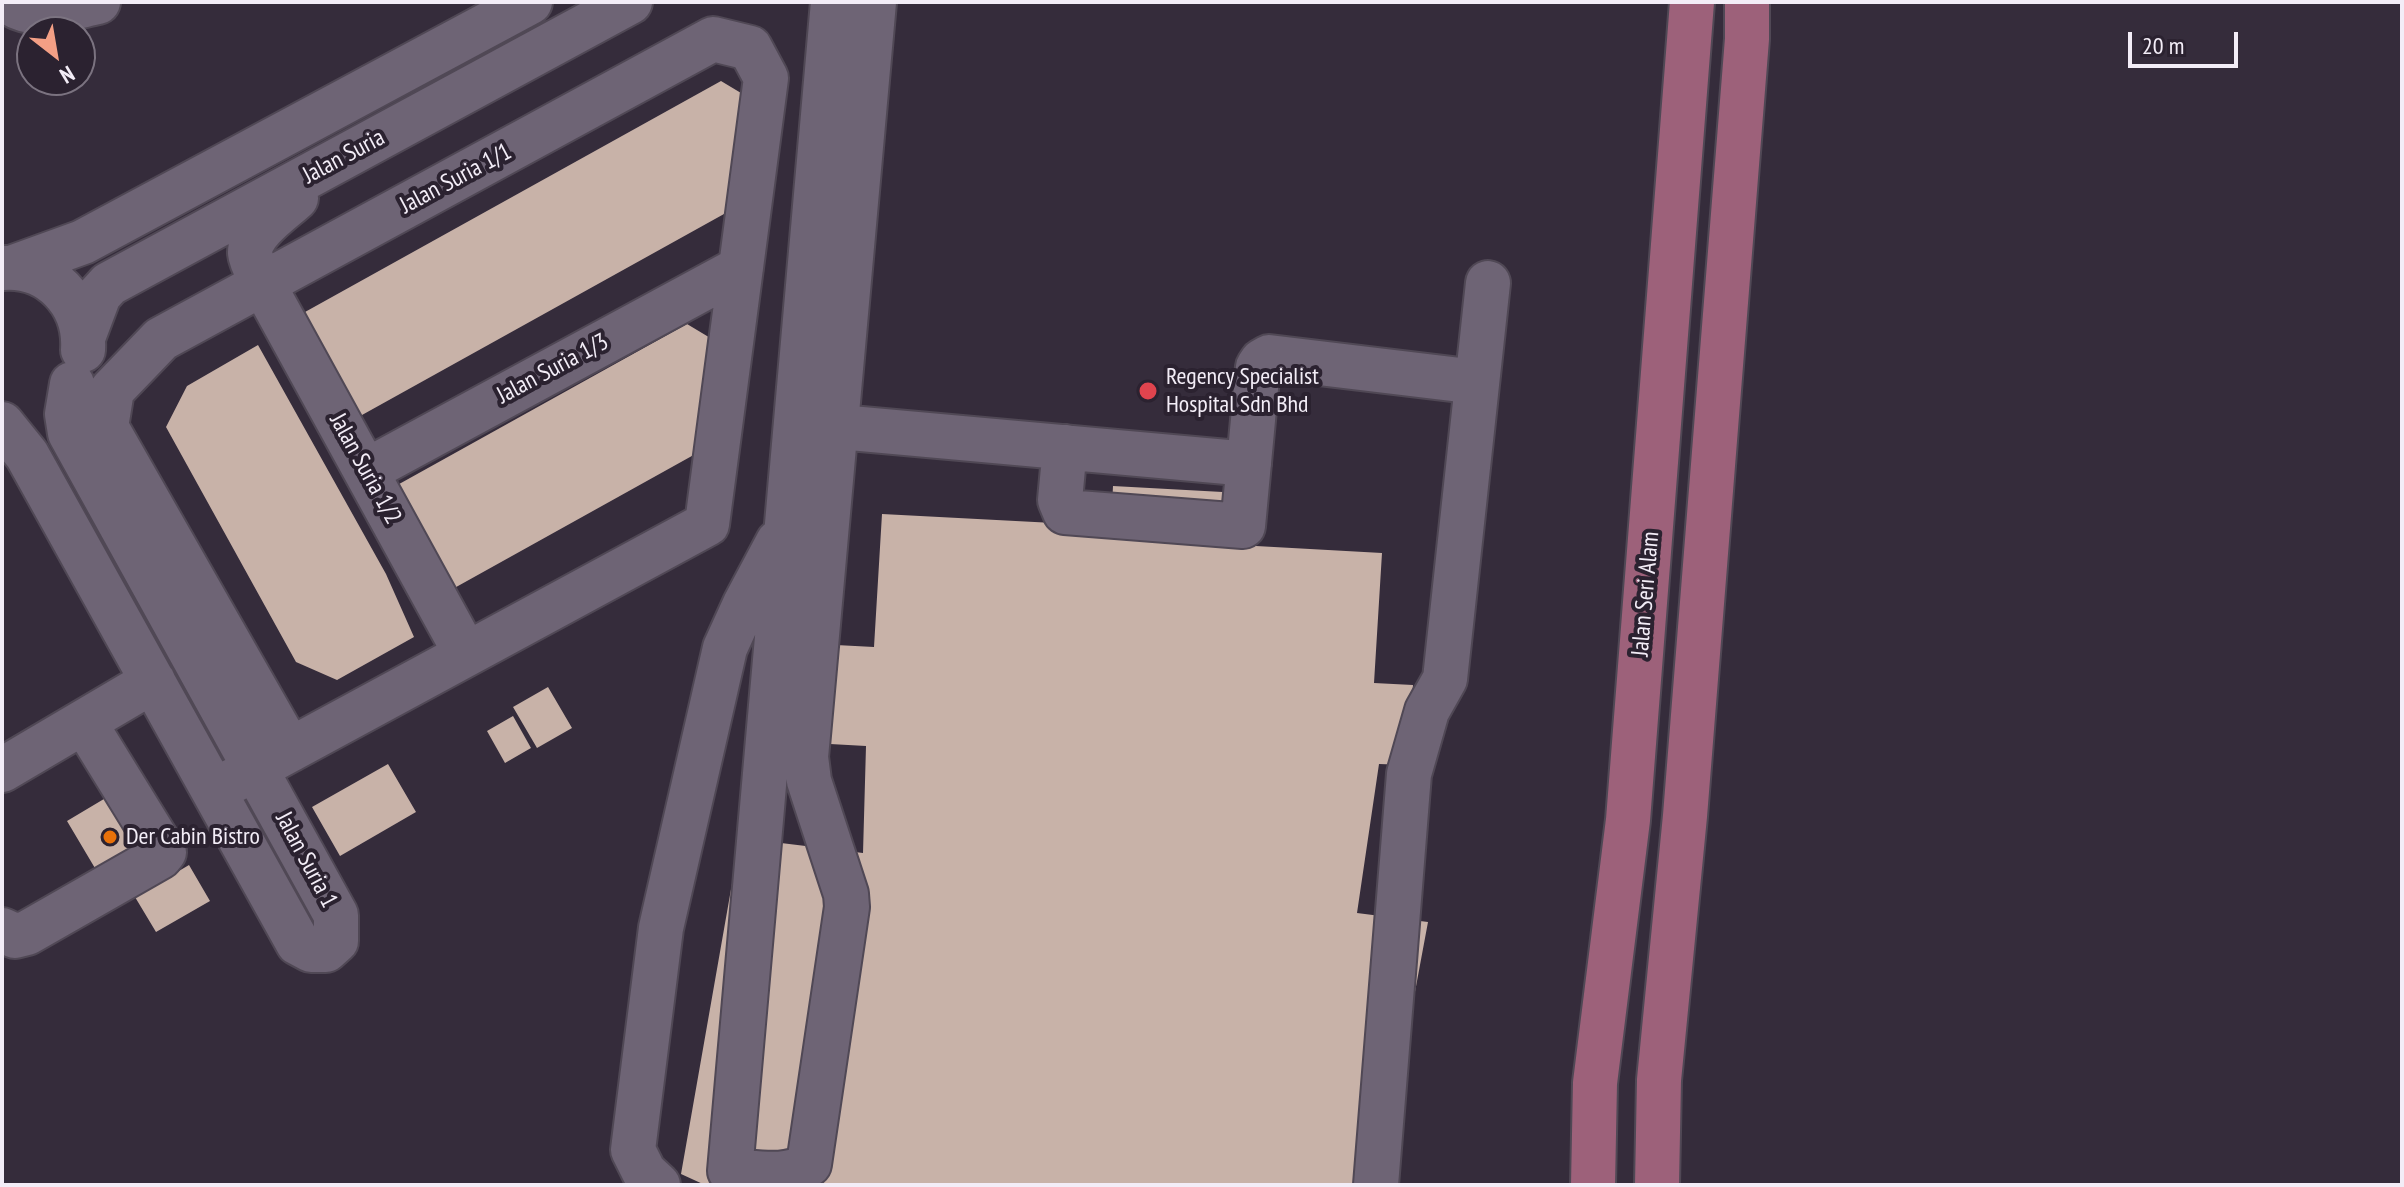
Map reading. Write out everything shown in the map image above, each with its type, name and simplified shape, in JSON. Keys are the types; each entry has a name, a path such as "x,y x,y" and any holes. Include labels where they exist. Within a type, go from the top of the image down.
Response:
{"main road":[{"path":"1657,1185 1659,1080 1687,800 1747,21 1772,2"},
{"name":"Jalan Seri Alam","path":"1593,1185 1595,1083 1628,820 1685,14"}],"street":[{"path":"9,2 19,10 47,13 98,2"},
{"name":"Jalan Suria","path":"8,268 83,242 530,2"},
{"name":"Jalan Suria","path":"72,384 82,360 84,335 99,295 109,284 630,2"},
{"path":"833,2 816,425 806,757 809,781 846,894 847,907 809,1164 787,1174 730,1171 787,526 816,425 874,2"},
{"name":"Jalan Suria 1/1","path":"273,760 106,427 112,390 161,339 713,39 750,48 766,78 707,524 466,654"},
{"name":"Jalan Suria 1/2","path":"336,161 257,233 250,253 263,284 466,654"},
{"path":"8,268 40,273 61,288 77,309 84,335"},
{"name":"Jalan Suria 1/3","path":"366,471 741,268"},
{"path":"1376,1185 1409,774 1427,711 1445,679 1488,283"},
{"path":"1065,447 1060,500 1065,512 1243,526 1258,367 1262,361 1269,357 1477,382"},
{"path":"2,421 33,415 54,404 72,384"},
{"name":"Jalan Suria 1","path":"2,421 27,455 298,943 311,950 326,950 336,941 336,915 273,760 70,433 67,414 72,384"},
{"path":"816,425 1249,464"},
{"path":"658,1185 644,1172 633,1150 661,928 725,648 787,526"},
{"path":"214,791 466,654"},
{"path":"2,770 153,681"},
{"path":"2,930 15,936 27,933 164,852 84,722"}],"building":[{"path":"721,81 756,102 742,204 353,420 296,317"},
{"path":"687,324 722,345 708,447 449,591 392,488"},
{"path":"258,345 386,574 414,637 337,680 296,662 166,427 187,386"},
{"path":"1113,486 1241,493 1238,545 1382,553 1374,683 1413,685 1407,765 1379,764 1357,913 1428,922 1379,1185 705,1185 681,1174 740,838 863,853 866,746 830,744 836,645 874,647 882,514 1111,526"},
{"path":"548,687 572,728 537,748 513,707"},
{"path":"513,716 531,748 505,763 487,731"},
{"path":"388,764 416,812 340,856 312,807"},
{"path":"119,790 154,849 102,880 67,821"},
{"path":"189,865 210,901 156,932 135,897"}],"place":[{"name":"Regency Specialist Hospital Sdn Bhd","path":"1148,391"},
{"name":"Der Cabin Bistro","path":"110,837"}]}
